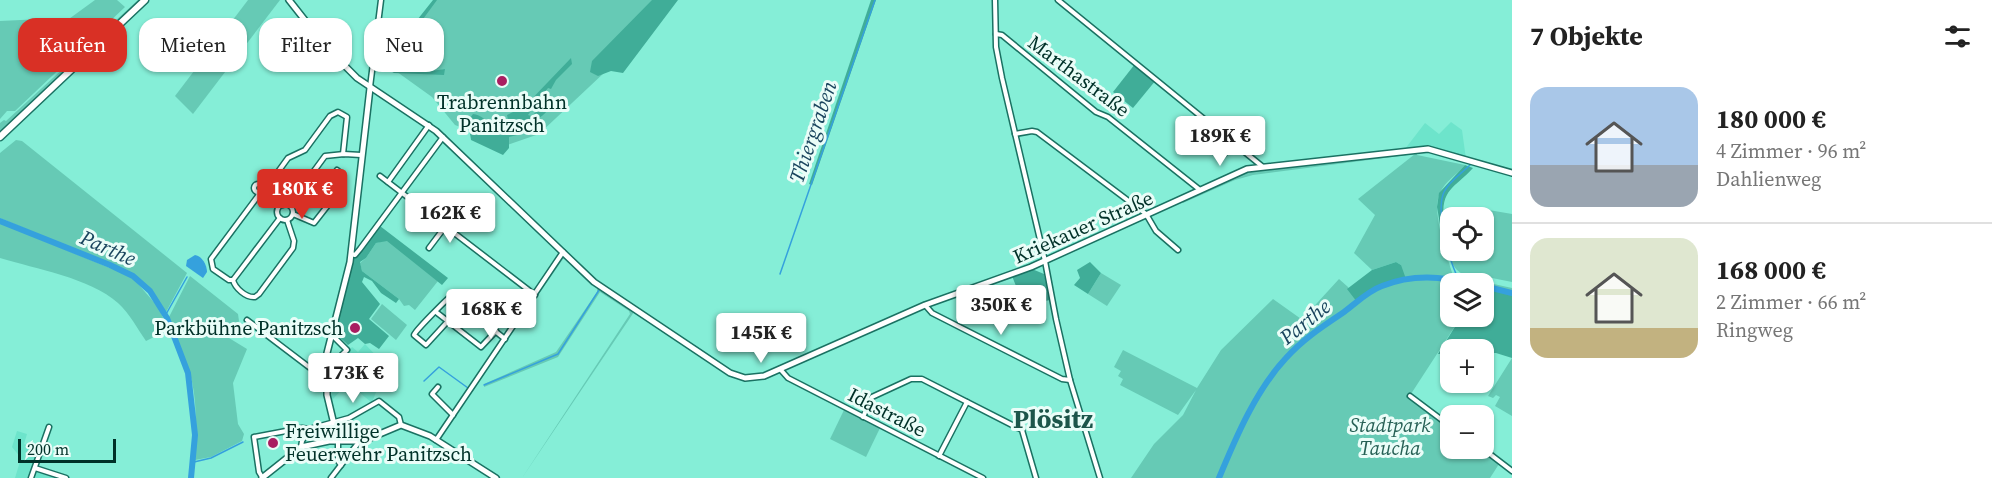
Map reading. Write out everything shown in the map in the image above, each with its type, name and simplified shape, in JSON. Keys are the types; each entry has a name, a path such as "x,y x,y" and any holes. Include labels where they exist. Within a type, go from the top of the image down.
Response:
{"main road":[{"path":"0,137 145,0"}],"street":[{"path":"289,0 326,47 370,88 429,125 563,251 436,440"},
{"path":"340,465 338,441 326,380 331,333 351,254 381,0"},
{"path":"995,0 996,34 1002,78 1070,380 1100,478"},
{"path":"1058,0 1263,167"},
{"name":"Marthastraße","path":"996,34 1002,35 1096,112 1108,117 1200,190"},
{"path":"283,205 274,182 275,176 288,158 305,150 332,114 338,112 347,117 343,154"},
{"path":"388,182 429,125"},
{"path":"1015,134 1037,132 1148,216 1156,231 1178,250"},
{"path":"351,254 355,255 360,249 443,137"},
{"name":"Kriekauer Straße","path":"563,251 611,295 719,367 745,378 759,377 925,305 1045,261 1148,216 1234,173 1263,167 1428,149 1512,173"},
{"path":"289,206 325,156 362,155"},
{"path":"380,176 535,295"},
{"path":"289,206 293,214 311,223 316,222 339,191 340,181"},
{"path":"233,279 229,280 213,269 211,259 259,192"},
{"path":"283,205 289,206"},
{"path":"280,218 278,211 283,205"},
{"path":"429,248 460,207"},
{"path":"287,220 293,214"},
{"path":"233,279 280,218"},
{"path":"280,218 287,220"},
{"path":"233,279 236,287 249,297 253,298 259,294 293,248 294,241 287,220"},
{"path":"448,321 429,343 423,344 414,333 451,296 505,339"},
{"path":"925,305 932,313 1062,379 1070,380"},
{"path":"436,312 481,346 496,331"},
{"path":"247,320 326,380"},
{"path":"327,369 330,369 347,350 331,333"},
{"name":"Idastraße","path":"780,369 788,378 983,478"},
{"path":"863,417 872,397 915,378 1022,430 1036,478"},
{"path":"438,387 432,394 453,415"},
{"path":"1410,396 1440,418"},
{"path":"401,425 399,417 379,401 354,416 334,422 309,429 302,428 254,437 260,472 262,477 301,447 338,441 359,442 401,425 436,440 496,478"},
{"path":"939,456 967,402"},
{"path":"32,478 49,427"},
{"path":"301,447 309,429"},
{"path":"331,478 359,442"},
{"path":"1494,457 1512,471"},
{"path":"35,468 66,478"}],"shaded area":[{"path":"433,0 437,0 424,18 419,18"},
{"path":"652,0 678,0 623,73 611,71 598,76 590,72 592,61"},
{"path":"871,0 876,0 812,185 809,184"},
{"path":"571,58 572,64 556,80 551,89 548,88 528,115 531,116 549,102 551,105 543,115 527,123 508,120 507,115 525,106"},
{"path":"1135,64 1156,80 1133,108 1113,92"},
{"path":"445,69 444,75 392,72 444,72"},
{"path":"473,114 495,124 529,129 525,133 509,137 509,148 503,155 471,140 469,124"},
{"path":"1451,122 1462,130 1466,159 1434,148 1405,149 1425,123 1439,134"},
{"path":"1220,132 1236,146 1222,162 1207,149"},
{"path":"1465,165 1473,168 1447,195 1443,207 1440,207 1440,224 1437,207 1439,193"},
{"path":"380,226 448,278 442,285 387,241 376,243 366,258 360,262 362,271 399,299 396,303 381,293 372,281 364,277 362,282 380,304 369,319 389,336 379,349 370,343 365,344 358,338 348,345 334,332 352,259"},
{"path":"195,255 202,259 206,267 207,272 203,278 186,266 187,260"},
{"path":"1090,262 1101,273 1088,294 1074,285 1080,278 1077,270"},
{"path":"1396,262 1401,265 1406,279 1380,287 1357,302 1347,289 1372,270"},
{"path":"1032,269 1044,274 1050,300 1022,306 1017,313 1010,298 1020,296 1012,276"},
{"path":"1494,288 1512,293 1512,358 1494,353 1494,339 1447,339 1455,327 1494,327"},
{"path":"365,344 380,360 367,379 378,387 373,400 371,402 348,383 332,400 329,372 352,347 358,352"},
{"path":"17,431 27,434 24,444 40,450 33,470 54,478 15,478 21,458 12,447"}],"green space":[{"path":"95,0 117,0 125,7 113,18 70,18"},
{"path":"138,0 142,0 123,18 118,18"},
{"path":"248,0 280,0 266,18 259,18 259,28 247,43 247,18 234,18"},
{"name":"Trabrennbahn Panitzsch","path":"435,0 667,0 622,56 539,134 507,145 455,125 432,97 397,72 444,72 444,18 421,18"},
{"path":"18,20 18,72 56,72 15,111 7,111 0,119 0,21"},
{"path":"59,72 65,72 0,133 0,123 6,121"},
{"path":"193,72 225,72 193,114 175,96"},
{"path":"16,140 22,141 187,273 166,312 152,293 131,273 0,218 0,153"},
{"name":"Stadtpark Taucha","path":"1417,150 1417,155 1465,165 1440,193 1437,213 1440,229 1440,261 1448,261 1452,273 1440,273 1440,327 1454,327 1447,339 1440,339 1440,349 1409,397 1440,420 1440,459 1492,459 1499,464 1490,478 1131,478 1154,444 1183,415 1196,390 1178,415 1120,385 1123,379 1118,376 1121,371 1114,367 1123,350 1197,388 1221,350 1273,299 1311,326 1313,323 1307,314 1339,279 1348,287 1357,301 1380,287 1392,283 1401,265 1396,262 1372,270 1354,253 1375,215 1358,199 1415,154 1253,175 1235,180 1183,203 1182,200 1244,171"},
{"path":"1494,211 1512,214 1512,282 1494,278 1494,273 1461,273 1452,261 1494,261"},
{"path":"0,223 132,277 159,308 168,330 146,341 126,312 106,294 62,275 0,258"},
{"path":"387,240 438,281 415,310 409,305 404,306 399,299 362,271 360,263 376,243"},
{"path":"565,256 593,283 634,312 522,478 630,314 629,311 600,292 558,357 484,387 484,384 556,352 597,292 597,288 567,259 563,259 479,381 561,258"},
{"path":"1101,273 1121,285 1107,306 1088,294"},
{"path":"190,276 238,314 239,321 229,338 247,349 233,383 238,424 244,434 242,441 211,457 195,460 196,415 192,381 169,317"},
{"path":"1494,284 1512,288 1512,293 1494,289"},
{"path":"382,304 407,325 396,340 371,319"},
{"path":"1512,358 1512,416 1495,406 1500,397 1488,396 1490,393 1494,393 1494,386"},
{"path":"844,410 880,428 866,457 830,439"}],"waterway":[{"name":"Thiergraben","path":"780,274 875,0"},
{"path":"1456,273 1442,224 1442,201 1449,184 1470,165"},
{"name":"Parthe","path":"0,221 110,265 133,276 150,291 167,318 188,373 195,435 191,478"},
{"path":"165,316 187,277"},
{"name":"Parthe","path":"1219,478 1240,430 1265,384 1299,345 1362,298 1382,286 1416,278 1440,278"},
{"name":"Parthe","path":"1494,288 1512,293"},
{"name":"Thiergraben","path":"484,385 558,354 599,290"},
{"name":"Thiergraben","path":"695,346 724,366"},
{"path":"424,381 439,367 468,388"},
{"name":"Thiergraben","path":"194,462 211,458 243,442"}],"place":[{"name":"Trabrennbahn Panitzsch","path":"502,81"},
{"name":"Parkbühne Panitzsch","path":"355,328"},
{"name":"Freiwillige Feuerwehr Panitzsch","path":"273,443"}],"district":[{"name":"Plösitz","path":"1053,419"}]}
